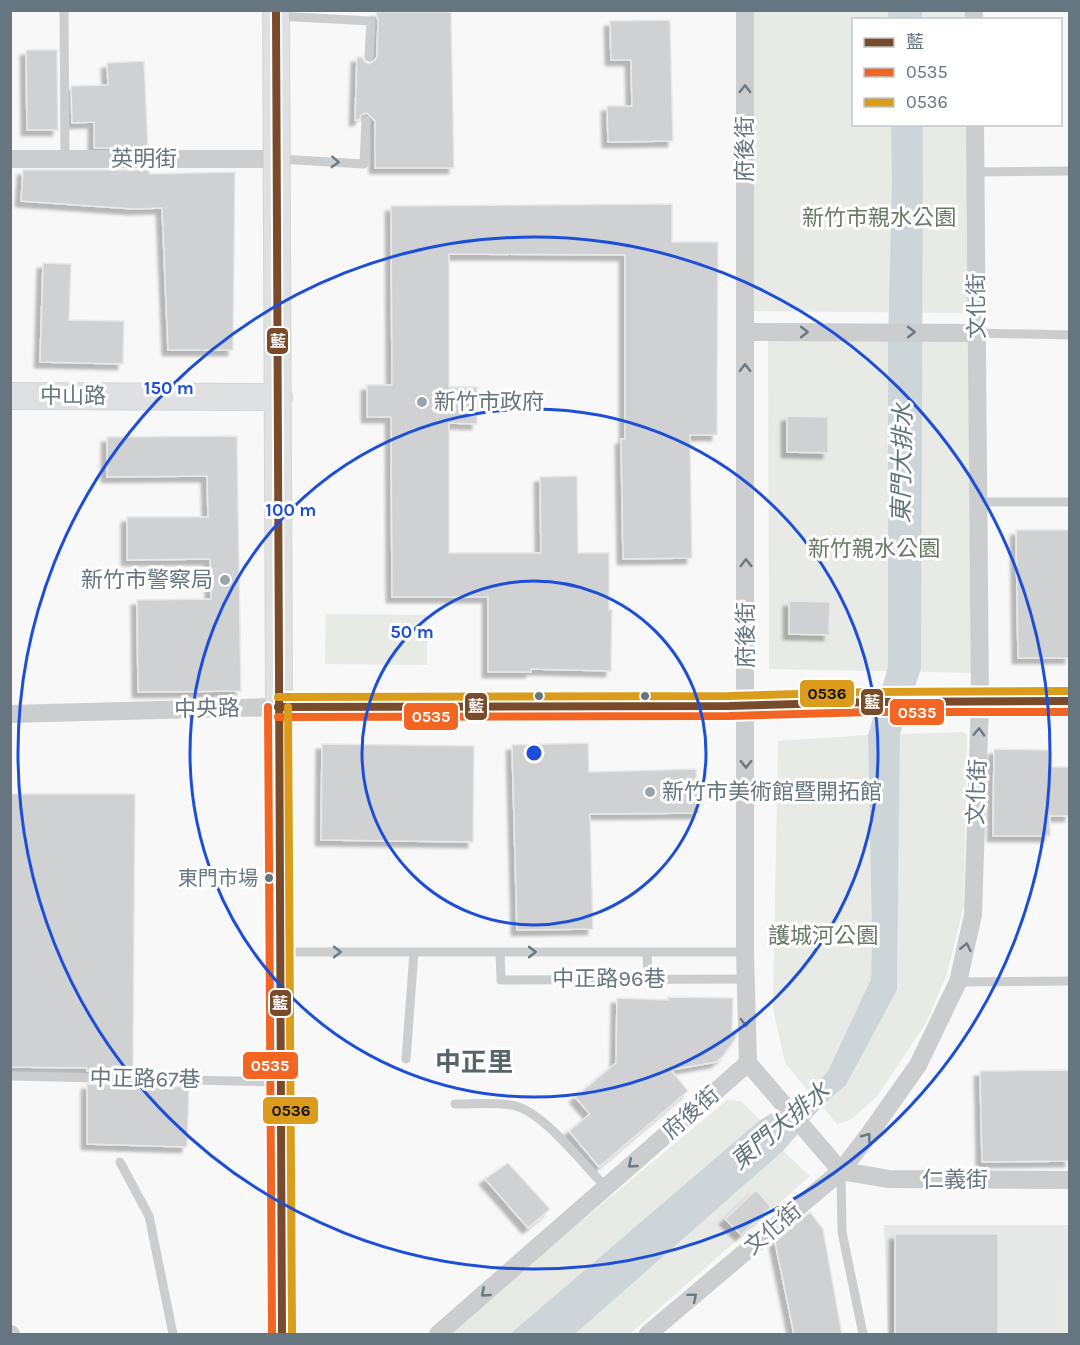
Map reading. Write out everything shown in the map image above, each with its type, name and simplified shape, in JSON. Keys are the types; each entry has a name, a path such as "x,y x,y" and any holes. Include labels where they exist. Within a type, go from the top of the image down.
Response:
{"street":[{"name":"府後街","path":"438,1335 748,1063 745,979 745,10"},
{"path":"276,13 279,398 278,952 282,1335"},
{"name":"文化街","path":"648,1335 841,1171 918,1065 958,982 973,915 980,701 975,126"},
{"name":"英明街","path":"10,159 277,159"},
{"path":"745,332 977,333"},
{"name":"中山路","path":"10,396 279,398"},
{"path":"980,701 1070,701"},
{"name":"中央路","path":"10,714 278,707 746,705 980,701"},
{"path":"748,1063 841,1171"},
{"name":"仁義街","path":"841,1171 889,1179 1070,1180"}],"lane":[{"path":"64,10 65,159"},
{"path":"276,13 371,21 369,57"},
{"path":"277,159 364,164 366,120"},
{"path":"976,172 1070,171"},
{"path":"977,333 1070,335"},
{"path":"979,502 1070,502"},
{"name":"中正路96巷","path":"278,952 745,952"},
{"path":"406,1059 414,952"},
{"name":"中正路96巷","path":"500,952 501,980 745,979"},
{"path":"647,952 648,979"},
{"path":"958,982 1070,981"},
{"name":"中正路67巷","path":"10,1076 280,1082"},
{"path":"455,1104 513,1105 533,1115 551,1129 606,1187"},
{"path":"120,1162 149,1216 173,1335"},
{"path":"841,1171 842,1233 863,1335"}],"shaded area":[{"path":"884,1225 1069,1225 1069,1334 888,1334"}],"green space":[{"name":"新竹市親水公園","path":"745,11 974,11 974,18 852,18 852,126 975,126 977,313 745,311"},
{"name":"新竹親水公園","path":"977,336 980,673 769,669 768,341"},
{"path":"326,614 427,615 427,665 325,664"},
{"name":"護城河公園","path":"962,732 967,735 964,905 947,974 926,1023 878,1095 852,1119 837,1124 822,1106 846,1085 897,990 900,734"},
{"name":"護城河公園","path":"868,735 871,979 828,1071 809,1092 785,1063 773,1008 778,741"},
{"path":"727,1100 741,1101 760,1120 510,1334 446,1334"},
{"path":"783,1151 810,1176 630,1334 575,1334"},
{"path":"1069,1267 1069,1334 1055,1334 1053,1316 1056,1290"}],"water":[{"path":"888,11 922,11 922,18 888,18"},
{"name":"東門大排水","path":"891,126 923,126 921,668 900,734 897,990 846,1085 822,1106 783,1151 575,1334 510,1334 760,1120 809,1092 828,1071 871,979 868,735 888,667 888,346"}],"building":[{"path":"376,12 451,12 454,168 375,168 375,121 367,113 362,114 359,120 355,120 357,57 362,57 369,64 377,57"},
{"path":"670,20 673,141 608,142 607,106 632,106 631,60 611,60 610,21"},
{"path":"26,50 57,50 58,130 27,130"},
{"path":"144,61 148,148 94,148 94,122 72,123 71,86 108,85 107,63"},
{"path":"23,170 149,170 149,174 235,172 233,350 168,350 162,208 134,209 21,201"},
{"path":"672,204 672,242 718,242 717,435 690,435 692,558 623,559 621,439 625,439 625,255 449,254 449,387 477,387 477,424 449,423 449,553 541,553 540,477 577,476 578,553 609,553 609,610 612,610 611,671 531,669 531,672 488,672 488,597 392,597 391,417 367,417 367,385 392,385 391,206"},
{"path":"43,263 71,264 69,320 124,321 123,364 40,362"},
{"path":"787,416 828,417 828,453 787,452"},
{"name":"新竹市警察局","path":"237,436 241,691 138,692 137,600 211,599 210,559 127,560 127,517 208,517 207,476 107,477 107,437"},
{"path":"1016,530 1070,530 1070,658 1018,658"},
{"path":"789,601 830,602 829,635 789,634"},
{"path":"588,743 589,772 696,769 699,813 590,814 593,929 517,930 512,745"},
{"path":"322,744 474,746 473,842 321,840"},
{"path":"994,749 1049,750 1049,767 1070,767 1070,816 1050,816 1050,836 993,836"},
{"name":"東門市場","path":"10,794 135,794 133,1072 87,1071 87,1068 10,1067"},
{"path":"668,997 733,998 732,1031 736,1031 736,1038 716,1062 671,1070 688,1091 599,1167 569,1131 590,1114 575,1097 616,1063 617,998 668,1000"},
{"path":"1070,1070 1070,1161 982,1162 980,1071"},
{"path":"87,1084 189,1087 187,1147 87,1144"},
{"path":"508,1163 550,1209 528,1228 485,1179"},
{"path":"756,1190 771,1207 741,1235 725,1219"},
{"path":"810,1212 823,1229 842,1335 794,1335 775,1242"},
{"path":"895,1234 998,1234 998,1335 895,1335"}],"transit line":[{"name":"藍","path":"276,10 282,1334"},
{"name":"0536","path":"278,697 729,696 870,692 1070,691"},
{"name":"藍","path":"278,707 729,706 870,702 1070,701"},
{"name":"0535","path":"268,707 272,1334"},
{"name":"0536","path":"288,707 292,1334"},
{"name":"0535","path":"278,717 729,716 870,712 1070,712"}],"place":[{"name":"新竹市政府","path":"422,402"},
{"name":"新竹市警察局","path":"225,580"},
{"name":"新竹市美術館暨開拓館","path":"650,792"},
{"name":"東門市場","path":"269,878"}],"district":[{"name":"中正里","path":"474,1062"}]}
